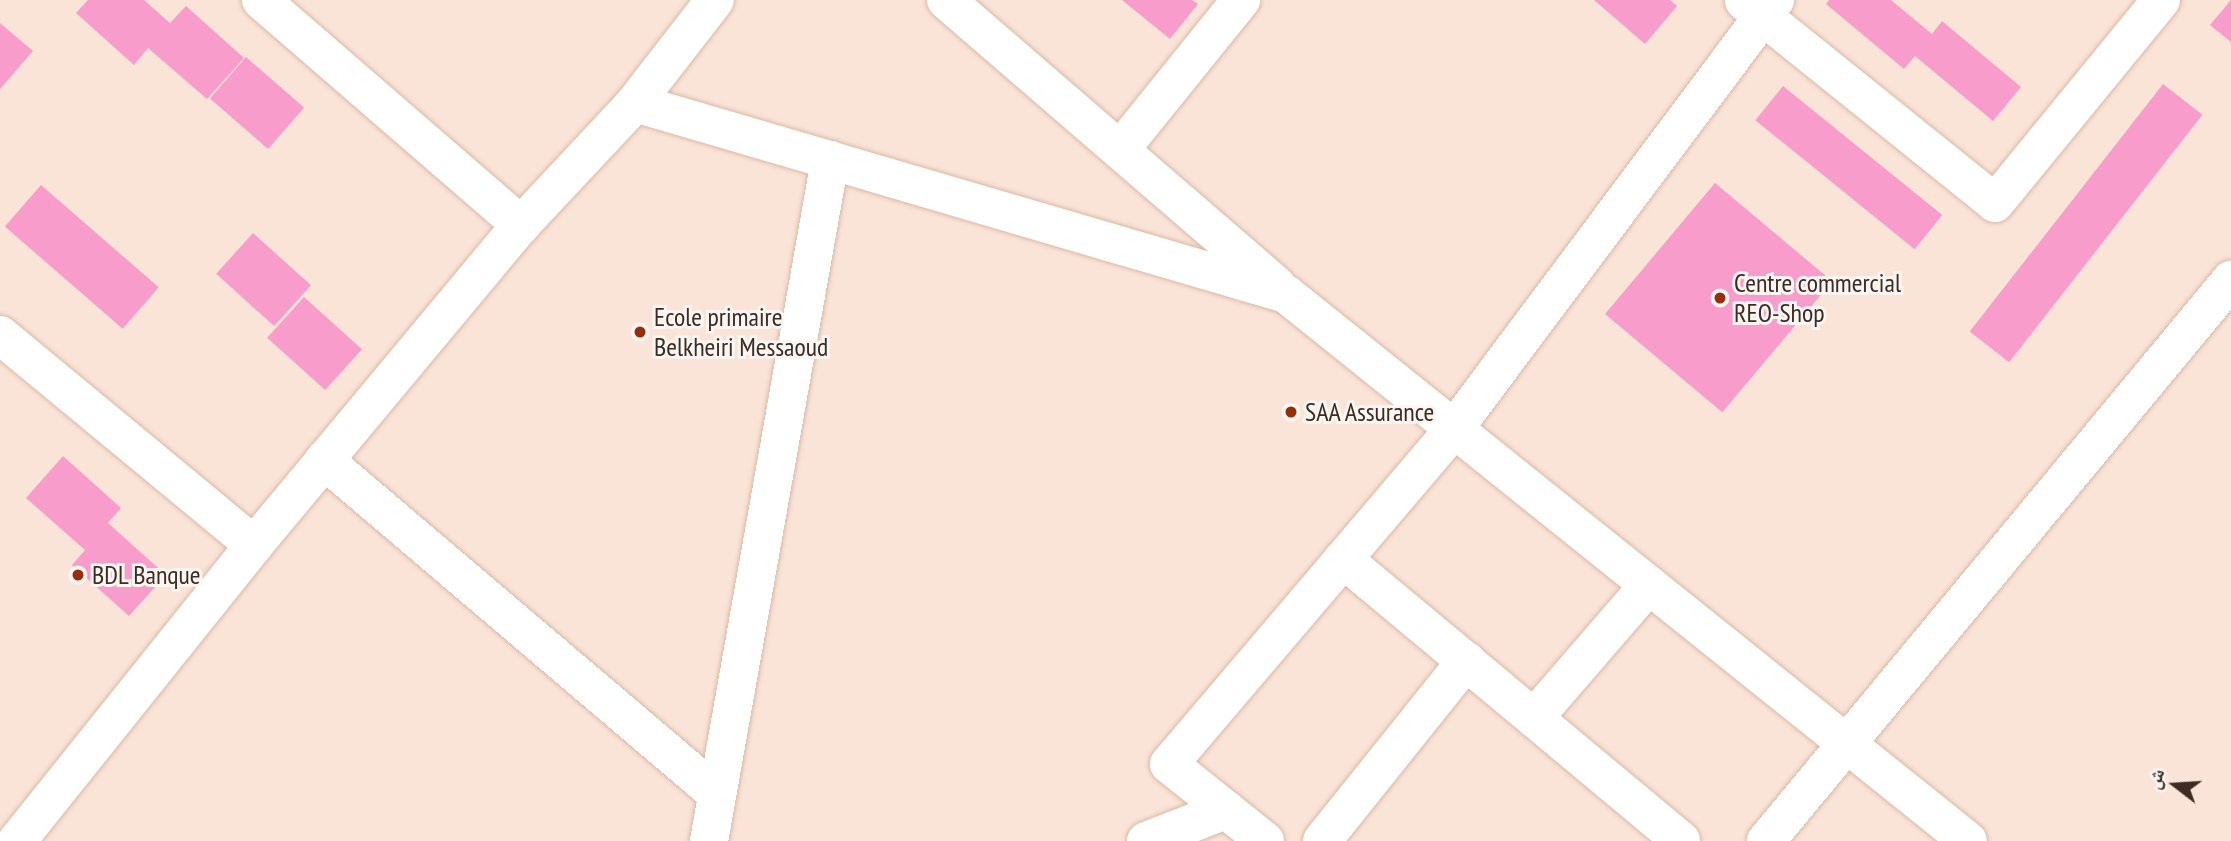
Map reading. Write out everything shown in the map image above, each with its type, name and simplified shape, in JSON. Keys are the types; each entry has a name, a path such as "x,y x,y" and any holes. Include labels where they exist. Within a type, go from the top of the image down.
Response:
{"street":[{"path":"261,0 522,225"},
{"path":"17,841 324,460 522,225 635,103 715,0"},
{"path":"946,0 1286,294 1968,841"},
{"path":"1120,150 1241,0"},
{"path":"1265,841 1169,764 1454,429 1760,5 1995,203 2161,0"},
{"path":"635,103 1286,294"},
{"path":"709,841 830,160"},
{"path":"1766,841 2231,281"},
{"path":"0,335 254,545"},
{"path":"324,460 717,794"},
{"path":"1343,559 1681,841"},
{"path":"1534,718 1649,585"},
{"path":"1322,841 1466,661"},
{"path":"1146,841 1226,810"}],"building":[{"path":"88,0 144,0 170,23 186,6 244,58 207,99 148,48 134,65 76,13"},
{"path":"1122,0 1192,0 1198,4 1170,39"},
{"path":"1594,0 1670,0 1677,6 1645,44"},
{"path":"1829,0 1891,0 1932,34 1942,21 2021,87 1993,121 1915,56 1904,69 1826,4"},
{"path":"2231,0 2231,42 2210,25"},
{"path":"0,23 33,51 0,89"},
{"path":"246,57 304,108 268,149 210,99"},
{"path":"2163,84 2202,115 2009,362 1970,331"},
{"path":"1783,86 1942,215 1915,249 1755,120"},
{"name":"Centre commercial REO-Shop","path":"1715,183 1832,281 1722,412 1605,314"},
{"path":"41,185 159,287 123,329 5,227"},
{"path":"253,233 311,285 274,326 216,274"},
{"path":"304,297 362,349 325,390 267,338"},
{"path":"63,456 121,508 108,523 166,575 129,616 72,565 85,550 26,498"}],"place":[{"name":"Centre commercial REO-Shop","path":"1720,298"},
{"name":"Ecole primaire Belkheiri Messaoud","path":"640,332"},
{"name":"SAA Assurance","path":"1291,412"},
{"name":"BDL Banque","path":"78,575"}]}
